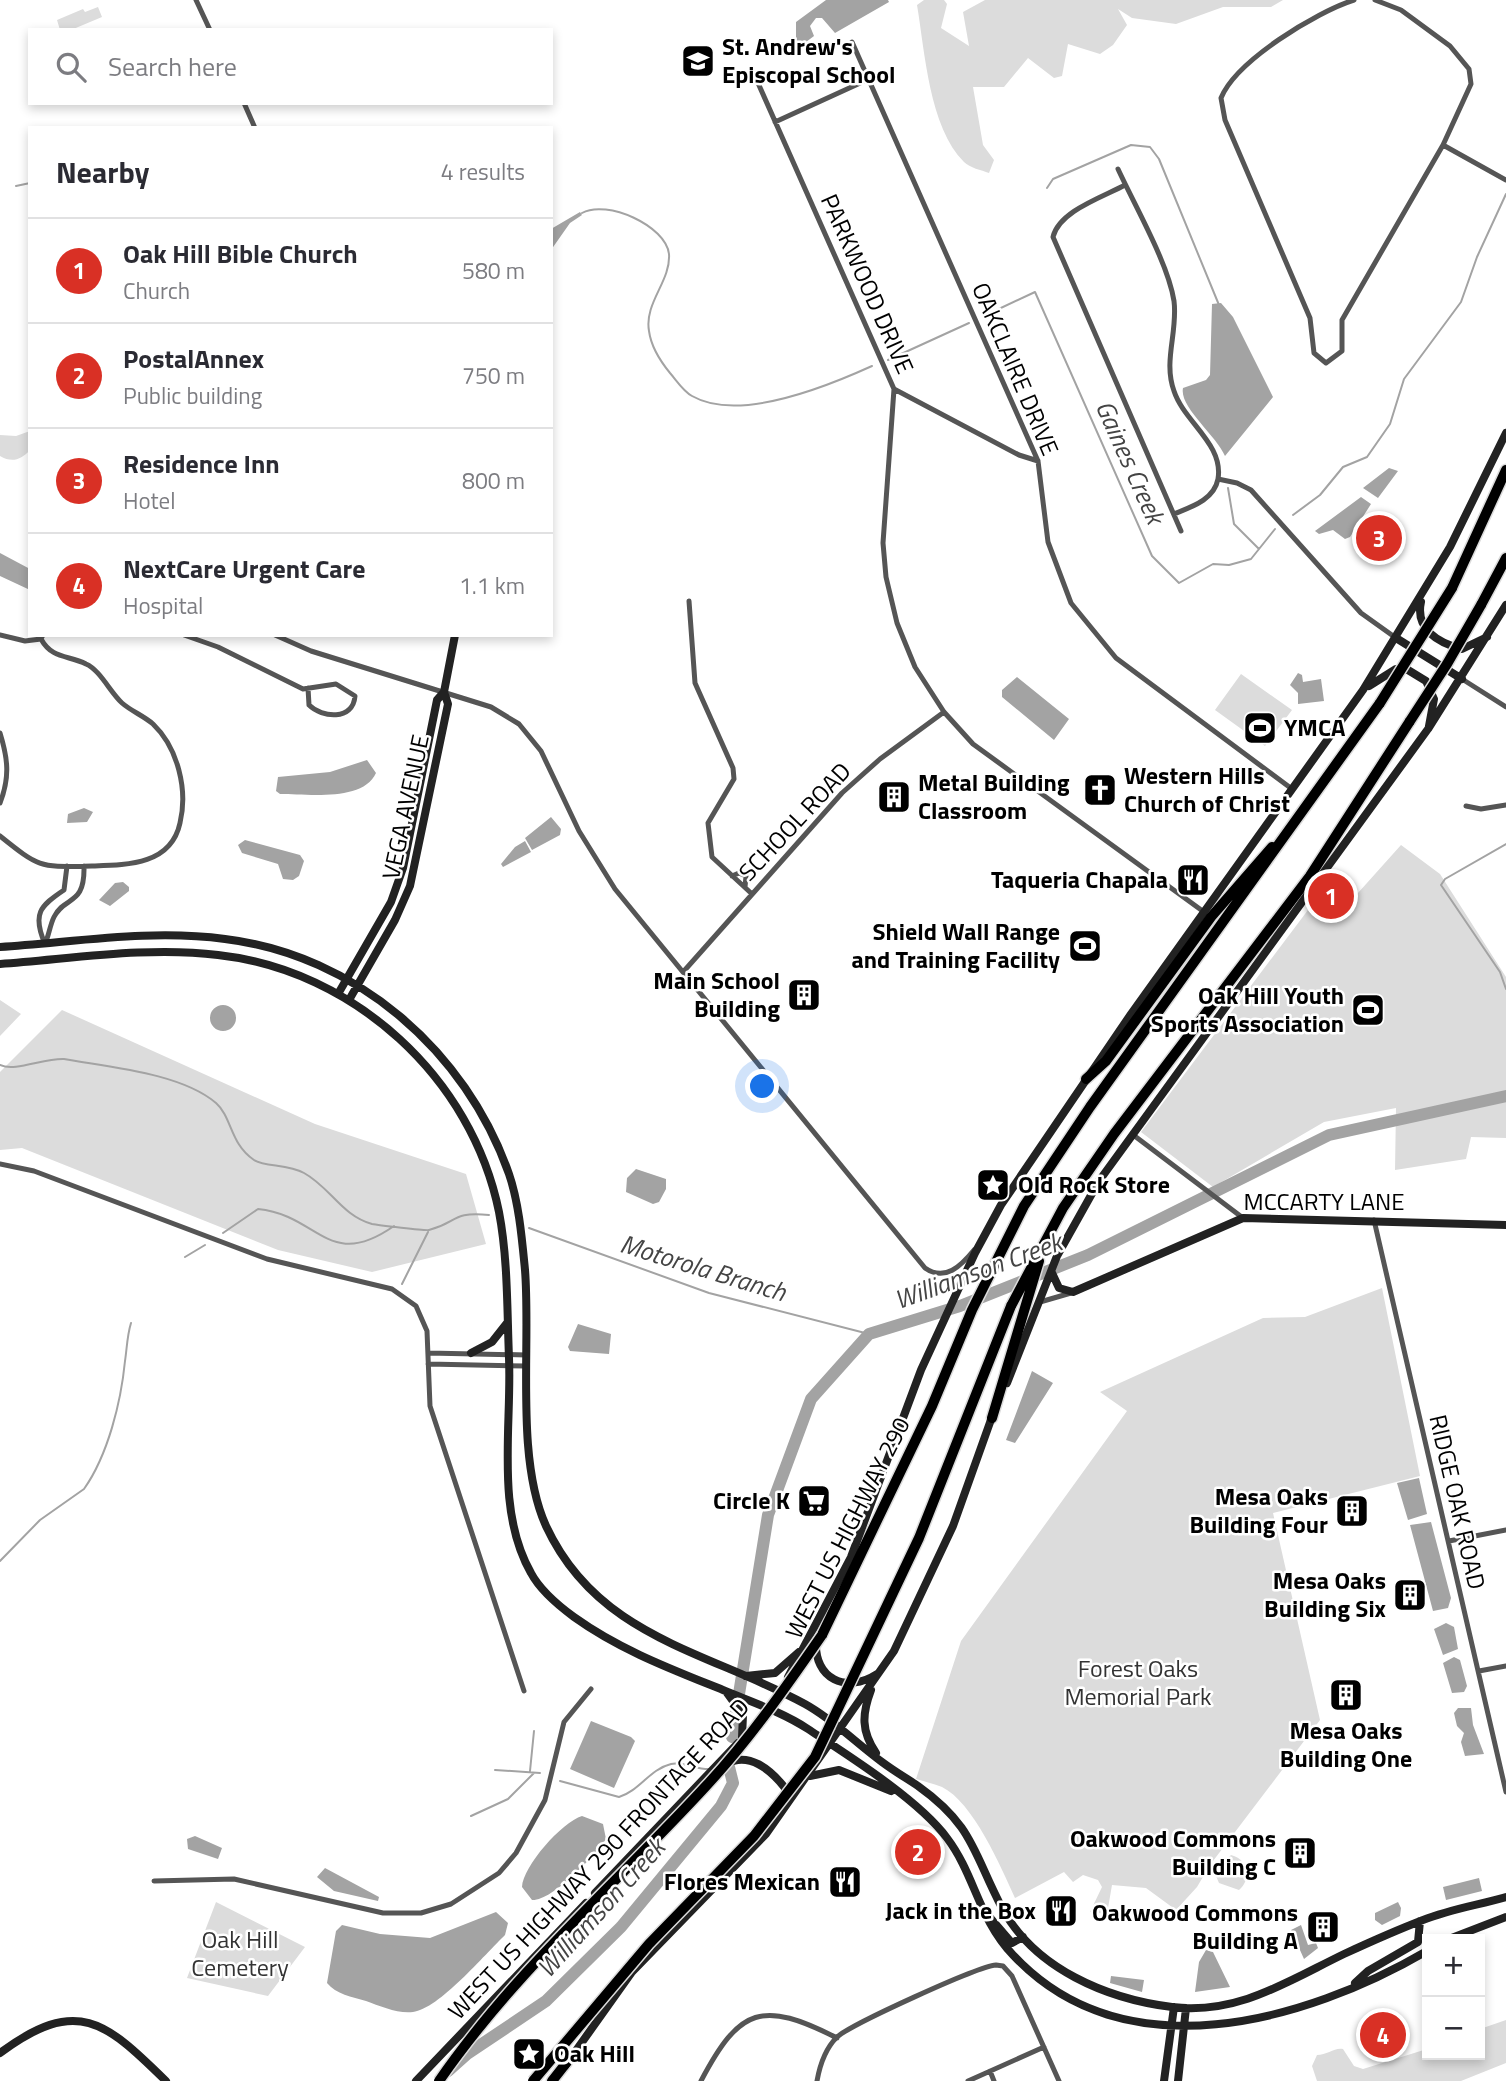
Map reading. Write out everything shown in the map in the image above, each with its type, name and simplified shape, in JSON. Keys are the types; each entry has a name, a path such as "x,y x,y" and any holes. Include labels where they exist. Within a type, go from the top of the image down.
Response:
{"highway":[{"path":"1086,1079 1106,1060 1235,887 1291,830 1380,703 1452,588 1506,470"},
{"path":"533,2081 649,1944 754,1836 815,1757 919,1538 1006,1318 1047,1235 1122,1123 1310,876 1447,664 1506,558"},
{"name":"WEST US HIGHWAY 290","path":"439,2081 467,2040 514,1985 708,1784 787,1686 822,1634 932,1406 999,1252 1024,1206 1090,1107 1291,830"},
{"path":"992,1418 1047,1235"},
{"path":"554,2081 567,2062"}],"main road":[{"name":"WEST US HIGHWAY 290","path":"869,1503 932,1345 985,1233 1012,1187 1363,691 1459,530 1506,433"},
{"path":"1422,596 1421,622 1428,633 1450,646 1462,649 1473,646 1489,635"},
{"path":"567,2062 632,1972 766,1834 810,1776 894,1651 938,1561 1052,1269 1099,1181 1429,729 1462,680 1506,605"},
{"name":"VEGA AVENUE","path":"349,1000 405,902 415,873 448,704 444,692 455,637"},
{"path":"1396,639 1462,680"},
{"path":"1363,691 1383,674 1396,669 1408,670 1426,681 1432,690 1434,699 1429,729"},
{"name":"VEGA AVENUE","path":"338,994 391,902 401,876 437,700 444,692"},
{"path":"0,947 154,933 223,938 287,953 347,979 401,1016 438,1052 469,1093 510,1177 525,1271 530,1469 535,1495 559,1551 574,1572 614,1610 656,1638 765,1685 841,1727 881,1762 936,1800 972,1841 1000,1904 1023,1937 1059,1967 1100,1990 1174,2007 1235,2003 1272,1992 1340,1956 1420,1921 1506,1897"},
{"path":"43,961 45,944"},
{"path":"0,964 145,954 218,954 278,968 338,994 394,1033 430,1070 464,1119 483,1161 499,1213 509,1355 509,1494 515,1534 531,1575 561,1607 601,1637 802,1724 920,1811 945,1835 958,1855 980,1907 1016,1959 1058,1991 1105,2013 1172,2027 1220,2026 1256,2020 1350,1987 1422,1953"},
{"path":"483,1161 501,1155"},
{"name":"MCCARTY LANE","path":"1073,1292 1243,1218 1506,1225"},
{"path":"1052,1269 1055,1284 1073,1292"},
{"path":"471,1353 492,1342 507,1324"},
{"name":"WEST US HIGHWAY 290 FRONTAGE ROAD","path":"416,2081 713,1771 767,1707 808,1642 851,1557 869,1503"},
{"path":"816,1627 818,1659 829,1675 845,1685 862,1684 880,1671"},
{"path":"743,1676 781,1669 808,1642"},
{"path":"874,1682 863,1722 865,1734 881,1762"},
{"path":"724,1690 743,1715 743,1737"},
{"path":"713,1771 734,1759 759,1763 785,1788 782,1812"},
{"path":"810,1776 839,1770 897,1793"},
{"path":"920,1811 936,1800"},
{"path":"980,1907 1012,1943 1023,1937"},
{"path":"1462,1934 1506,1917"},
{"path":"1350,1987 1368,1971 1418,1942 1420,1921"},
{"path":"1164,2081 1174,2007"},
{"path":"1178,2081 1186,2008"},
{"path":"0,2053 25,2035 65,2019 100,2025 125,2040 166,2081"}],"street":[{"path":"196,0 209,28"},
{"path":"1354,0 1339,5 1278,42 1247,65 1224,90 1220,107 1296,279 1310,318 1314,353 1326,363 1342,351 1342,320 1443,145 1469,93 1469,69 1450,46 1415,19 1375,0"},
{"name":"OAKCLAIRE DRIVE","path":"852,42 1038,461 1048,542 1063,587 1085,623 1134,673 1294,790"},
{"path":"775,122 869,79"},
{"name":"PARKWOOD DRIVE","path":"758,83 894,389 883,543 886,577 904,643 928,690 944,712 993,760 1205,913"},
{"path":"245,105 254,126"},
{"path":"1443,145 1506,180"},
{"path":"1118,169 1171,290 1174,316 1169,363 1173,390 1185,414 1213,449 1218,479 1208,498 1174,514"},
{"path":"1125,185 1069,216 1057,228 1053,237 1181,531"},
{"path":"894,389 1019,455 1038,461"},
{"path":"1218,479 1237,483 1251,490 1361,613 1396,639"},
{"path":"689,601 695,683 733,768 734,779 708,823 712,857 752,894"},
{"path":"0,635 25,641 42,637 47,650 67,660 87,664 122,703 151,723 167,740 177,763 183,810 178,832 169,844 159,855 140,863 42,866 0,836"},
{"path":"189,637 308,688 336,684 355,696 355,704 348,711 332,716 316,712 309,705 308,688"},
{"path":"279,637 311,652 491,707 511,718 527,732 541,751 598,866 932,1273 948,1273 956,1268 981,1242"},
{"path":"1462,680 1506,707"},
{"name":"SCHOOL ROAD","path":"684,971 859,776 944,712"},
{"path":"0,733 8,759 8,775 0,803"},
{"path":"1466,806 1481,810 1506,805"},
{"path":"45,944 38,927 40,912 46,902 64,890 67,866"},
{"path":"45,944 55,914 79,893 83,884 84,866"},
{"path":"1132,1134 1243,1218"},
{"path":"0,1164 22,1167 267,1259 397,1292 416,1306 425,1321 430,1406 524,1691"},
{"name":"RIDGE OAK ROAD","path":"1374,1220 1506,1792"},
{"name":"MCCARTY LANE","path":"1040,1301 1073,1292"},
{"path":"428,1353 527,1355"},
{"path":"428,1364 527,1366"},
{"path":"1449,1541 1506,1530"},
{"path":"1479,1671 1506,1666"},
{"path":"154,1881 234,1879 383,1913 422,1913 451,1904 499,1873 516,1853 545,1800 564,1722 591,1689"},
{"path":"817,2081 822,2059 837,2038 849,2029 996,1965 1003,1966 1012,1976 1059,2081"},
{"path":"701,2081 727,2035 741,2024 757,2017 777,2014 791,2016 837,2038"},
{"path":"968,2081 1044,2047"},
{"path":"989,2071 994,2081"}],"green space":[{"path":"924,0 944,0 947,4 941,28 969,46 963,12 985,0 1283,0 1271,7 1223,7 1176,24 1132,18 1118,9 1127,25 1113,45 1100,54 1068,44 1062,76 1054,78 1028,58 1004,87 973,87 983,145 994,160 989,173 964,162 943,129 930,88 917,5"},
{"path":"98,7 102,17 76,28 59,28 57,20 83,9 85,12"},
{"path":"28,432 28,452 12,460 0,456 0,435 16,436"},
{"name":"YMCA","path":"1241,674 1292,710 1265,746 1215,710"},
{"name":"Oak Hill Youth Sports Association","path":"1401,845 1440,874 1506,977 1506,1138 1471,1137 1466,1159 1395,1170 1396,1108 1324,1122 1213,1187 1141,1132 1311,906 1332,922"},
{"path":"0,1000 21,1014 0,1036"},
{"path":"62,1010 315,1124 466,1174 486,1244 372,1272 278,1250 22,1148 0,1150 0,1072"},
{"name":"Forest Oaks Memorial Park","path":"1382,1288 1420,1476 1273,1513 1320,1720 1210,1865 1197,1887 1176,1910 1146,1888 1112,1885 1107,1914 1090,1912 1102,1887 1098,1880 1083,1875 1073,1882 1064,1872 1015,1898 985,1836 965,1806 942,1787 916,1779 961,1641 1127,1411 1100,1392 1263,1318 1305,1317"},
{"path":"1231,1855 1241,1861 1246,1870 1246,1880 1239,1890 1219,1883 1216,1876 1220,1866"},
{"name":"Oak Hill Cemetery","path":"216,1902 305,1947 268,1996 187,1978"},
{"path":"1506,2020 1506,2063 1461,2081 1317,2081 1312,2066 1317,2055 1340,2049 1343,2049 1354,2066 1363,2069 1422,2051 1422,2060 1485,2060 1485,2027"}],"shaded area":[{"path":"826,0 889,2 835,33 822,18 816,18 810,26 814,36 806,42 796,43 796,22"},
{"path":"580,212 582,215 570,223 553,247 553,228"},
{"path":"1221,303 1233,317 1273,397 1225,456 1183,396 1183,388 1206,380 1210,375 1212,304"},
{"path":"1389,468 1398,471 1378,498 1363,488"},
{"path":"1361,497 1371,504 1350,537 1345,539 1333,530 1319,534 1315,531"},
{"path":"0,553 28,568 28,589 0,576"},
{"path":"1298,673 1302,675 1303,682 1321,679 1324,701 1298,704 1298,693 1290,685"},
{"path":"1017,677 1069,719 1054,740 1002,697 1002,690"},
{"path":"367,760 376,773 359,789 319,795 280,794 276,791 278,777 330,772"},
{"path":"84,808 93,812 87,822 67,823 68,814"},
{"path":"551,817 561,829 560,835 532,850 525,838"},
{"path":"245,840 300,855 304,861 299,876 293,880 283,879 278,864 242,853 238,845"},
{"path":"525,841 531,852 503,867 501,864 515,847"},
{"path":"123,882 129,887 129,891 110,906 99,900 115,883"},
{"path":"223,1005 232,1009 236,1018 232,1027 223,1031 214,1027 210,1018 214,1009"},
{"path":"636,1169 666,1179 666,1189 659,1202 653,1204 626,1192 627,1178"},
{"path":"578,1324 611,1334 609,1354 570,1351 568,1347"},
{"path":"1032,1371 1053,1383 1015,1443 1006,1440"},
{"path":"1419,1478 1427,1514 1408,1520 1397,1483"},
{"path":"1431,1522 1451,1598 1448,1608 1433,1611 1410,1525"},
{"path":"1446,1623 1454,1627 1458,1649 1443,1655 1434,1629"},
{"path":"1454,1657 1460,1660 1467,1686 1464,1692 1452,1693 1443,1663"},
{"path":"1458,1708 1471,1708 1473,1725 1484,1754 1465,1756 1461,1742 1464,1733 1457,1726 1454,1713"},
{"path":"591,1721 635,1741 614,1788 570,1769"},
{"path":"582,1816 603,1824 606,1839 561,1886 541,1898 532,1900 522,1887 529,1868 554,1836"},
{"path":"195,1836 222,1848 218,1859 188,1849 187,1839"},
{"path":"325,1868 379,1897 378,1901 334,1891 317,1877"},
{"path":"1479,1878 1482,1891 1446,1900 1443,1887"},
{"path":"1398,1902 1401,1908 1400,1916 1382,1925 1375,1920 1375,1913"},
{"path":"496,1912 508,1923 505,1935 448,1991 424,2009 401,2012 389,2009 345,1995 327,1983 336,1931 342,1925 380,1934 430,1938"},
{"path":"1301,1925 1308,1945 1316,1943 1318,1948 1304,1959 1291,1930"},
{"path":"1206,1950 1213,1952 1230,1987 1195,1992 1199,1962"},
{"path":"1111,1976 1144,1980 1142,1992 1110,1983"}],"waterway":[{"path":"1047,188 1053,179 1131,145 1150,147 1159,159 1219,305"},
{"name":"Gaines Creek","path":"16,186 28,183"},
{"name":"Gaines Creek","path":"1293,515 1320,495 1343,467 1367,457 1390,424 1404,379 1461,302 1477,257 1506,194"},
{"name":"Gaines Creek","path":"582,213 593,210 620,212 647,225 665,244 669,264 650,311 650,337 663,364 692,396 711,403 734,406 758,404 808,391 872,366"},
{"name":"Gaines Creek","path":"986,315 1035,292 1152,556 1179,583 1213,564 1229,565 1251,559 1275,529"},
{"name":"Gaines Creek","path":"888,360 969,323"},
{"path":"1228,488 1234,524 1259,549"},
{"path":"1506,844 1445,879 1441,885 1500,972 1506,989"},
{"name":"Motorola Branch","path":"0,1065 14,1067 64,1059 143,1073 184,1085 216,1103 240,1146 254,1160 304,1173 352,1215 372,1224 429,1230 461,1216 489,1215"},
{"name":"Williamson Creek","path":"732,1737 768,1515 811,1399 869,1334 960,1306 1088,1255 1329,1135 1506,1096"},
{"path":"223,1233 258,1209 279,1213 324,1237 353,1244 372,1239 394,1226"},
{"name":"Motorola Branch","path":"529,1228 709,1293 869,1334"},
{"path":"402,1284 428,1232"},
{"path":"185,1257 205,1245"},
{"path":"0,1561 40,1520 84,1489 92,1475 117,1411 131,1323"},
{"path":"530,1771 534,1731"},
{"path":"560,1781 619,1797 633,1790 657,1770 671,1764 710,1769"},
{"name":"Williamson Creek","path":"448,2071 467,2054 546,2001 621,1927 721,1806 733,1783 729,1767"},
{"path":"495,1770 540,1773"},
{"path":"471,1816 508,1799 534,1773"}],"place":[{"name":"St. Andrew's Episcopal School","path":"698,61"},
{"name":"Residence Inn","path":"1379,538"},
{"name":"YMCA","path":"1260,728"},
{"name":"Western Hills Church of Christ","path":"1100,790"},
{"name":"Metal Building Classroom","path":"894,797"},
{"name":"Taqueria Chapala","path":"1193,880"},
{"name":"Oak Hill Bible Church","path":"1331,896"},
{"name":"Shield Wall Range and Training Facility","path":"1085,946"},
{"name":"Main School Building","path":"804,995"},
{"name":"Oak Hill Youth Sports Association","path":"1368,1010"},
{"name":"Old Rock Store","path":"993,1185"},
{"name":"Circle K","path":"814,1501"},
{"name":"Mesa Oaks Building Four","path":"1352,1511"},
{"name":"Mesa Oaks Building Six","path":"1410,1595"},
{"name":"Mesa Oaks Building One","path":"1346,1695"},
{"name":"PostalAnnex","path":"918,1852"},
{"name":"Oakwood Commons Building C","path":"1300,1853"},
{"name":"Flores Mexican","path":"845,1882"},
{"name":"Jack in the Box","path":"1061,1911"},
{"name":"Oakwood Commons Building A","path":"1323,1927"},
{"name":"NextCare Urgent Care","path":"1383,2035"},
{"name":"Oak Hill","path":"529,2054"}]}
